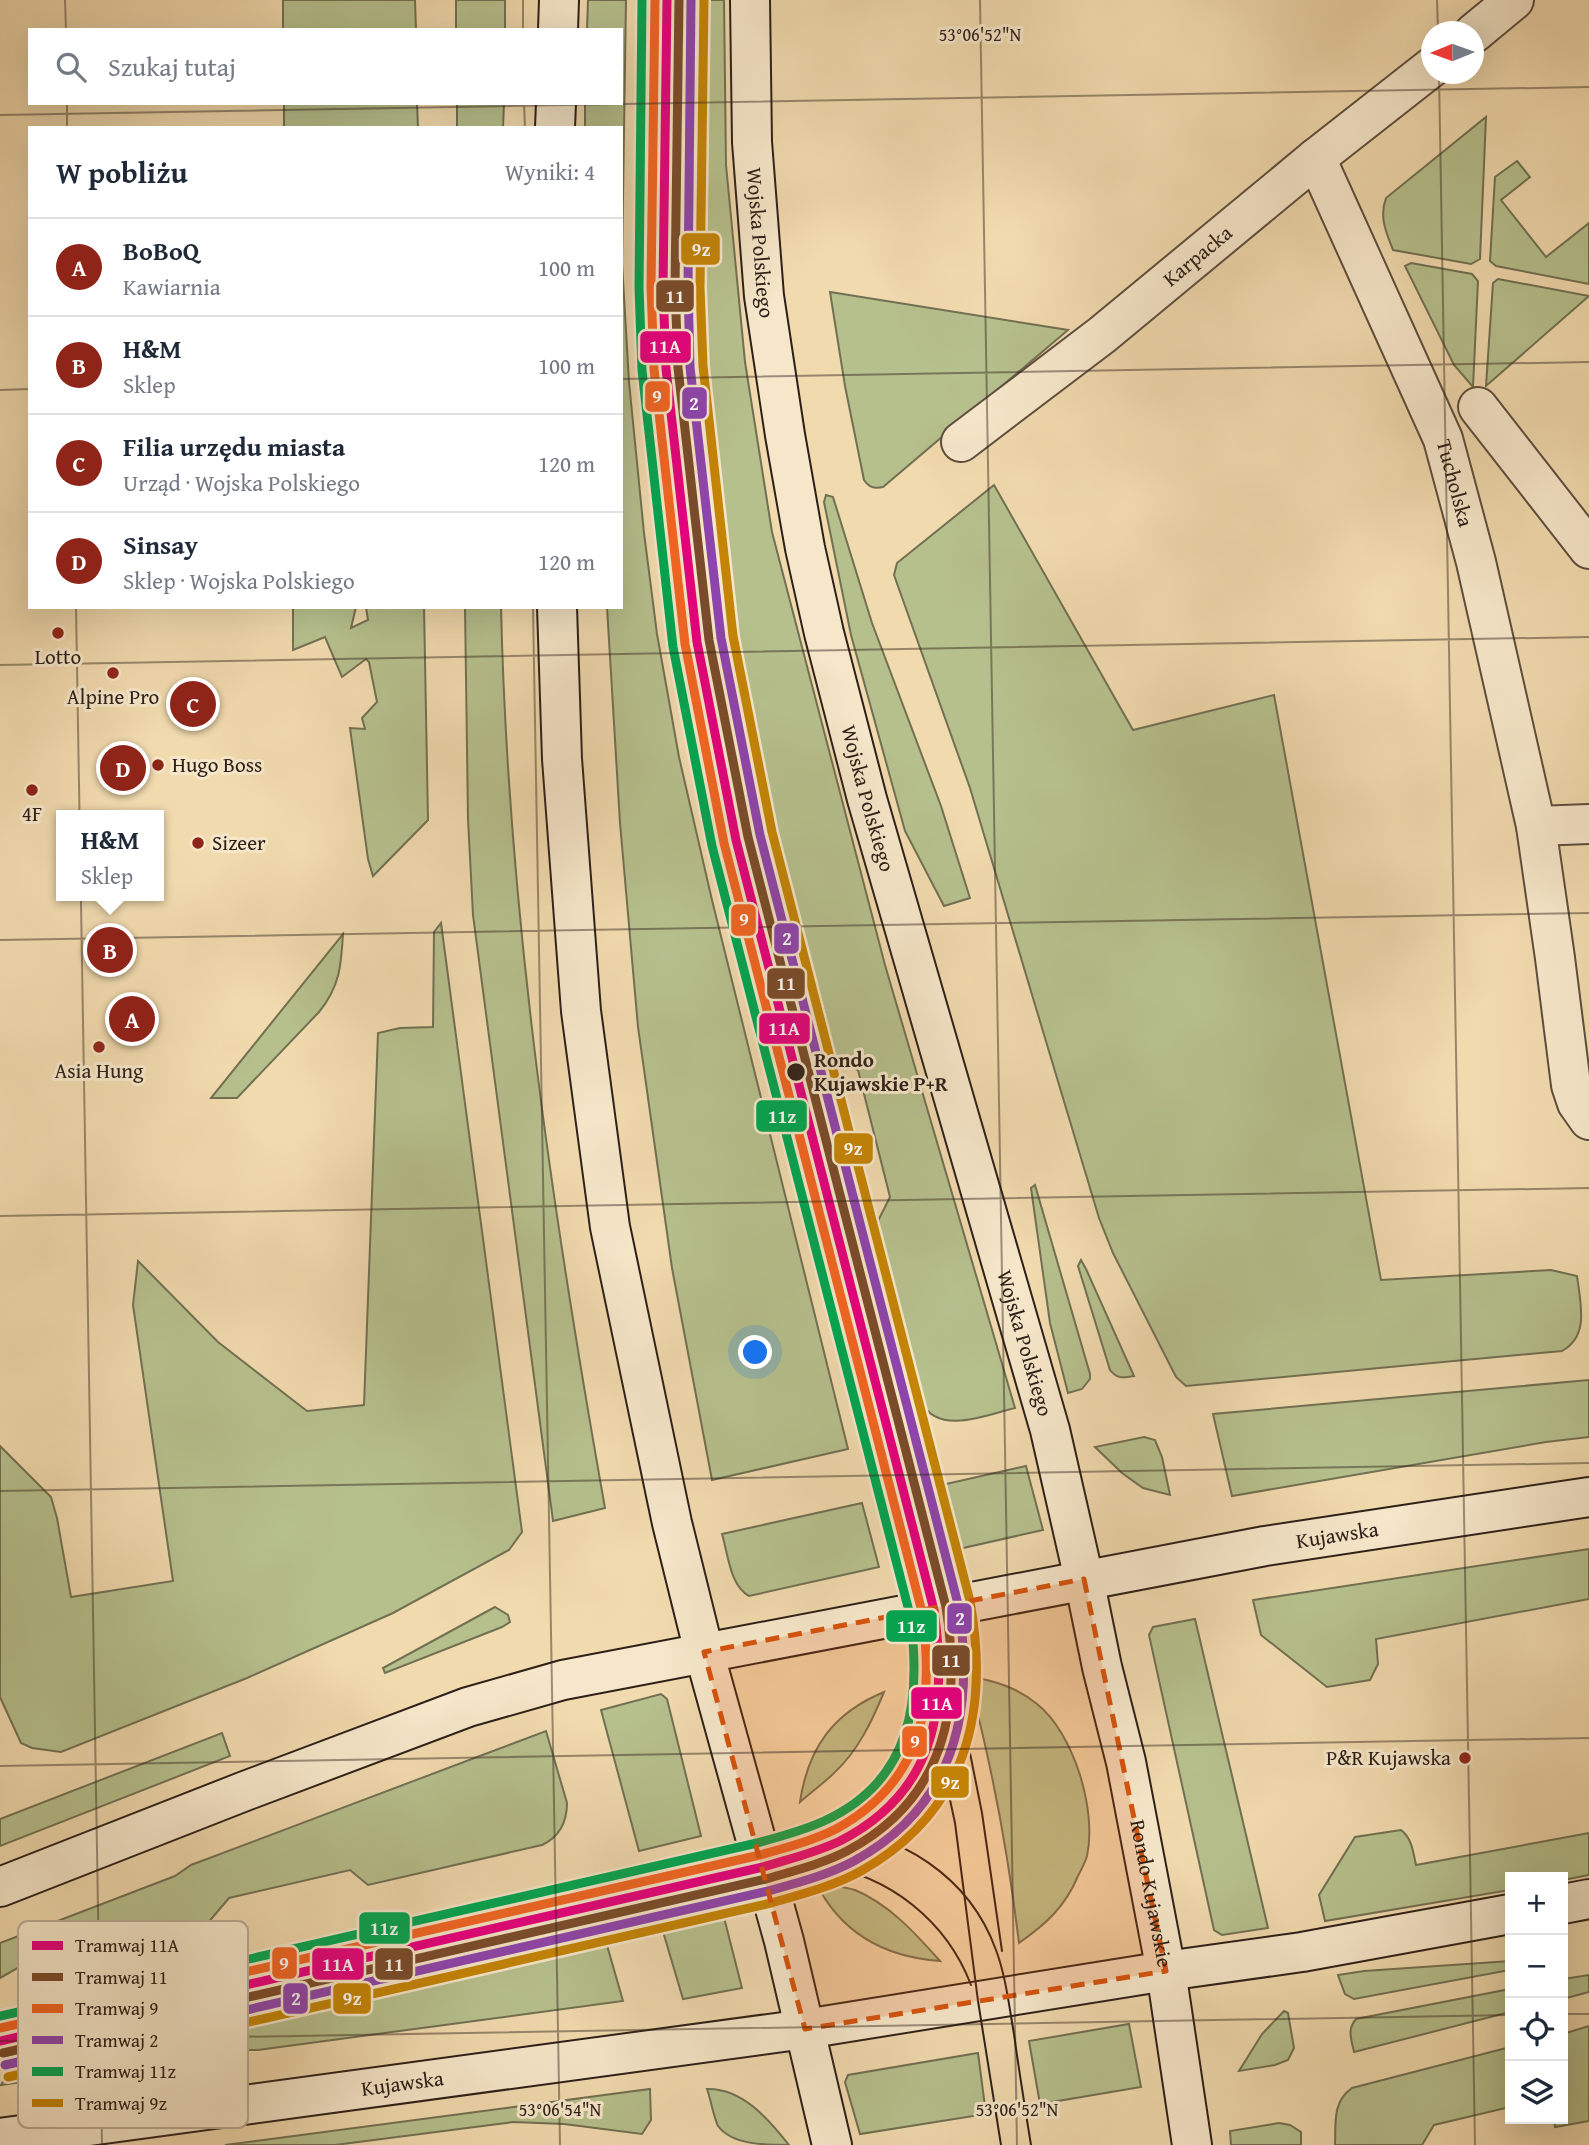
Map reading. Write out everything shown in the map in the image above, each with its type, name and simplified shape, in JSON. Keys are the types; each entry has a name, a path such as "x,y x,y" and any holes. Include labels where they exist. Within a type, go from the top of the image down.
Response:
{"street":[{"path":"558,28 559,0"},
{"name":"Wojska Polskiego","path":"750,0 752,142 764,296 780,408 806,548 824,633 867,799 1050,1430 1084,1579"},
{"path":"1484,25 1514,0"},
{"name":"Karpacka","path":"961,442 1102,335 1421,75"},
{"path":"555,126 556,105"},
{"name":"Tucholska","path":"1316,158 1443,439 1476,562 1536,826 1571,1085 1577,1103 1589,1120"},
{"path":"1478,407 1589,549"},
{"path":"556,609 562,760 580,1011 608,1213 659,1467 704,1652 784,1941 832,2145"},
{"path":"1536,826 1589,824"},
{"name":"Kujawska","path":"1084,1579 1265,1546 1589,1497"},
{"path":"0,1887 468,1707 563,1680 906,1616 1084,1579"},
{"name":"Rondo Kujawskie","path":"805,2029 1166,1971 1126,1762 1102,1667 1084,1579"},
{"path":"1568,1903 1589,1899"},
{"path":"1192,2145 1166,1971 1302,1952 1505,1915"},
{"name":"Kujawska","path":"248,2104 805,2029"},
{"name":"Kujawska","path":"0,2137 67,2128"}],"highlighted area":[{"path":"1084,1579 1166,1971 805,2029 704,1652"}],"green space":[{"path":"283,0 415,0 416,28 283,28"},
{"path":"456,0 505,0 505,28 456,28"},
{"path":"588,0 626,0 623,197 623,126 585,126 585,105 623,105 623,28 587,28"},
{"path":"681,0 724,0 726,165 745,362 772,532 885,965 1015,1408 979,1418 952,1421 940,1419 930,1413 920,1398 878,1221 890,1197 858,1070 837,1062 817,983 785,991 724,706 700,541 688,433 678,275"},
{"path":"284,105 417,105 418,126 284,126"},
{"path":"457,105 504,105 503,126 457,126"},
{"path":"1486,117 1480,259 1471,264 1393,250 1383,218 1386,198"},
{"path":"1517,161 1530,177 1501,200 1546,257 1589,223 1589,284 1496,266 1490,261 1495,177"},
{"path":"1411,263 1472,274 1478,281 1473,387 1454,365 1405,266"},
{"path":"1498,279 1589,296 1486,386 1493,283"},
{"path":"623,280 629,382 644,533 657,634 679,757 848,1449 712,1480 672,1268 638,1027 620,823 607,609 623,609"},
{"path":"830,292 1068,330 883,487 874,488 864,480"},
{"path":"994,485 1133,730 1274,695 1381,1280 1551,1270 1577,1276 1581,1309 1580,1329 1571,1345 1562,1351 1186,1386 1176,1377 1113,1253 1099,1218 970,788 894,575 897,563"},
{"path":"826,495 833,497 872,623 941,806 970,898 944,906 905,831 851,635 824,502"},
{"path":"293,609 356,609 351,628 368,620 366,609 424,609 428,820 373,876 368,859 350,728 365,729 362,718 377,702 369,662 366,659 342,677 325,637 293,650"},
{"path":"465,609 501,609 513,834 536,1060 567,1284 605,1508 553,1521 473,915 468,819"},
{"path":"441,923 522,1532 509,1550 393,1613 247,1678 61,1752 32,1748 21,1743 0,1697 0,1446 51,1497 71,1597 173,1581 133,1305 138,1261 218,1342 307,1411 364,1405 378,1033 400,1028 433,1027 434,932"},
{"path":"343,934 338,975 319,1012 237,1098 211,1098"},
{"path":"1035,1185 1090,1374 1090,1379 1082,1389 1068,1393 1050,1323 1031,1188"},
{"path":"1081,1260 1134,1376 1120,1377 1110,1370 1078,1266"},
{"path":"1589,1380 1589,1437 1232,1496 1213,1414"},
{"path":"1144,1437 1155,1440 1162,1457 1170,1495 1143,1488 1122,1473 1095,1447"},
{"path":"1026,1466 1043,1530 932,1555 915,1491"},
{"path":"862,1503 879,1567 749,1596 738,1585 722,1534"},
{"path":"1589,1549 1589,1599 1376,1639 1378,1664 1370,1680 1327,1687 1261,1635 1253,1600"},
{"path":"495,1607 508,1615 510,1622 385,1673 383,1668"},
{"path":"1195,1619 1268,1928 1222,1935 1214,1930 1149,1635 1153,1627"},
{"path":"968,1676 1013,1689 1037,1704 1050,1717 1072,1753 1085,1796 1089,1838 1084,1864 1061,1906 1019,1943 998,1809"},
{"path":"884,1692 869,1725 850,1755 830,1777 800,1802 809,1765 826,1735 850,1710"},
{"path":"661,1694 667,1699 701,1836 639,1851 601,1710"},
{"path":"546,1731 567,1803 561,1828 553,1838 542,1845 368,1885 350,1870 229,1898 210,1921 57,1921 175,1876 191,1865"},
{"path":"222,1733 230,1756 0,1846 0,1819"},
{"path":"1401,1830 1410,1841 1416,1865 1589,1833 1589,1875 1568,1879 1568,1872 1505,1872 1505,1891 1325,1921 1319,1895 1355,1837"},
{"path":"816,1883 855,1890 879,1903 912,1930 940,1961 901,1954 867,1939 838,1916"},
{"path":"718,1894 742,1988 683,1999 656,1908"},
{"path":"600,1921 623,2001 248,2050 248,2000"},
{"path":"18,1936 18,1968 0,1978 0,1943"},
{"path":"1505,1961 1505,1971 1354,1999 1345,1994 1338,1975"},
{"path":"1589,1975 1589,1992 1568,1998 1568,1978"},
{"path":"1505,1990 1505,2013 1354,2052 1351,2031 1356,2019"},
{"path":"1284,2011 1288,2013 1294,2048 1288,2060 1239,2071 1262,2034"},
{"path":"1129,2024 1141,2087 1040,2104 1029,2041"},
{"path":"1589,2026 1589,2121 1555,2127 1555,2124 1568,2124 1568,2032"},
{"path":"1505,2048 1505,2108 1434,2125 1422,2145 1335,2145 1338,2106 1352,2088"},
{"path":"978,2053 986,2114 860,2134 845,2082 848,2075"},
{"path":"17,2059 18,2082 1,2085"},
{"path":"650,2089 651,2120 642,2134 564,2124 513,2122 335,2145 225,2145"},
{"path":"707,2089 732,2094 754,2107 789,2145 750,2143 724,2132 716,2122"},
{"path":"1279,2123 1290,2125 1301,2132 1301,2145 1231,2145 1230,2131"}],"tram line":[{"name":"11z","path":"248,1959 757,1843 807,1828 853,1804 876,1784 893,1761 904,1735 911,1707 914,1678 910,1615 712,846 673,647 642,370 639,287 642,0"},
{"name":"9","path":"248,1972 760,1855 818,1837 865,1810 888,1788 905,1764 917,1737 924,1708 926,1646 922,1612 724,843 685,644 654,369 651,287 655,0"},
{"name":"11A","path":"248,1984 763,1867 821,1849 840,1841 872,1821 897,1798 916,1772 928,1744 936,1713 939,1681 934,1610 736,840 697,642 666,369 663,287 667,0"},
{"name":"11","path":"248,1997 766,1879 828,1860 880,1830 906,1805 926,1778 939,1748 948,1715 951,1681 946,1607 748,837 709,640 678,368 675,287 679,0"},
{"name":"2","path":"248,2010 768,1891 834,1870 854,1861 888,1839 915,1813 936,1784 951,1752 960,1718 964,1682 958,1604 760,835 721,638 690,367 688,287 691,0"},
{"name":"9z","path":"248,2022 771,1903 840,1881 861,1871 897,1847 925,1820 947,1789 962,1756 972,1720 976,1682 970,1601 772,832 733,636 703,366 700,287 704,1"},
{"path":"934,1610 968,1743 982,1813 1002,1951"},
{"path":"906,1616 955,1823 978,2001 1001,2145"},
{"path":"755,1838 814,1829 851,1832 879,1838 929,1863 950,1880 969,1901 984,1924 1002,1971 1031,2145"},
{"path":"763,1867 822,1866 847,1871 893,1891 913,1905 947,1941 971,1985"},
{"name":"11z","path":"0,2016 18,2012"},
{"name":"9","path":"0,2028 18,2024"},
{"name":"11A","path":"0,2041 18,2037"},
{"name":"11","path":"3,2053 18,2050"},
{"name":"2","path":"5,2065 18,2062"},
{"name":"9z","path":"8,2077 18,2075"}],"place":[{"name":"Lotto","path":"58,633"},
{"name":"Alpine Pro","path":"113,673"},
{"name":"Filia urzędu miasta","path":"193,704"},
{"name":"Hugo Boss","path":"158,765"},
{"name":"Sinsay","path":"123,768"},
{"name":"4F","path":"32,790"},
{"name":"Sizeer","path":"198,843"},
{"name":"H&M","path":"110,950"},
{"name":"BoBoQ","path":"132,1019"},
{"name":"Asia Hung","path":"99,1047"},
{"name":"Rondo Kujawskie P+R","path":"796,1072"},
{"name":"P&R Kujawska","path":"1465,1758"}]}
